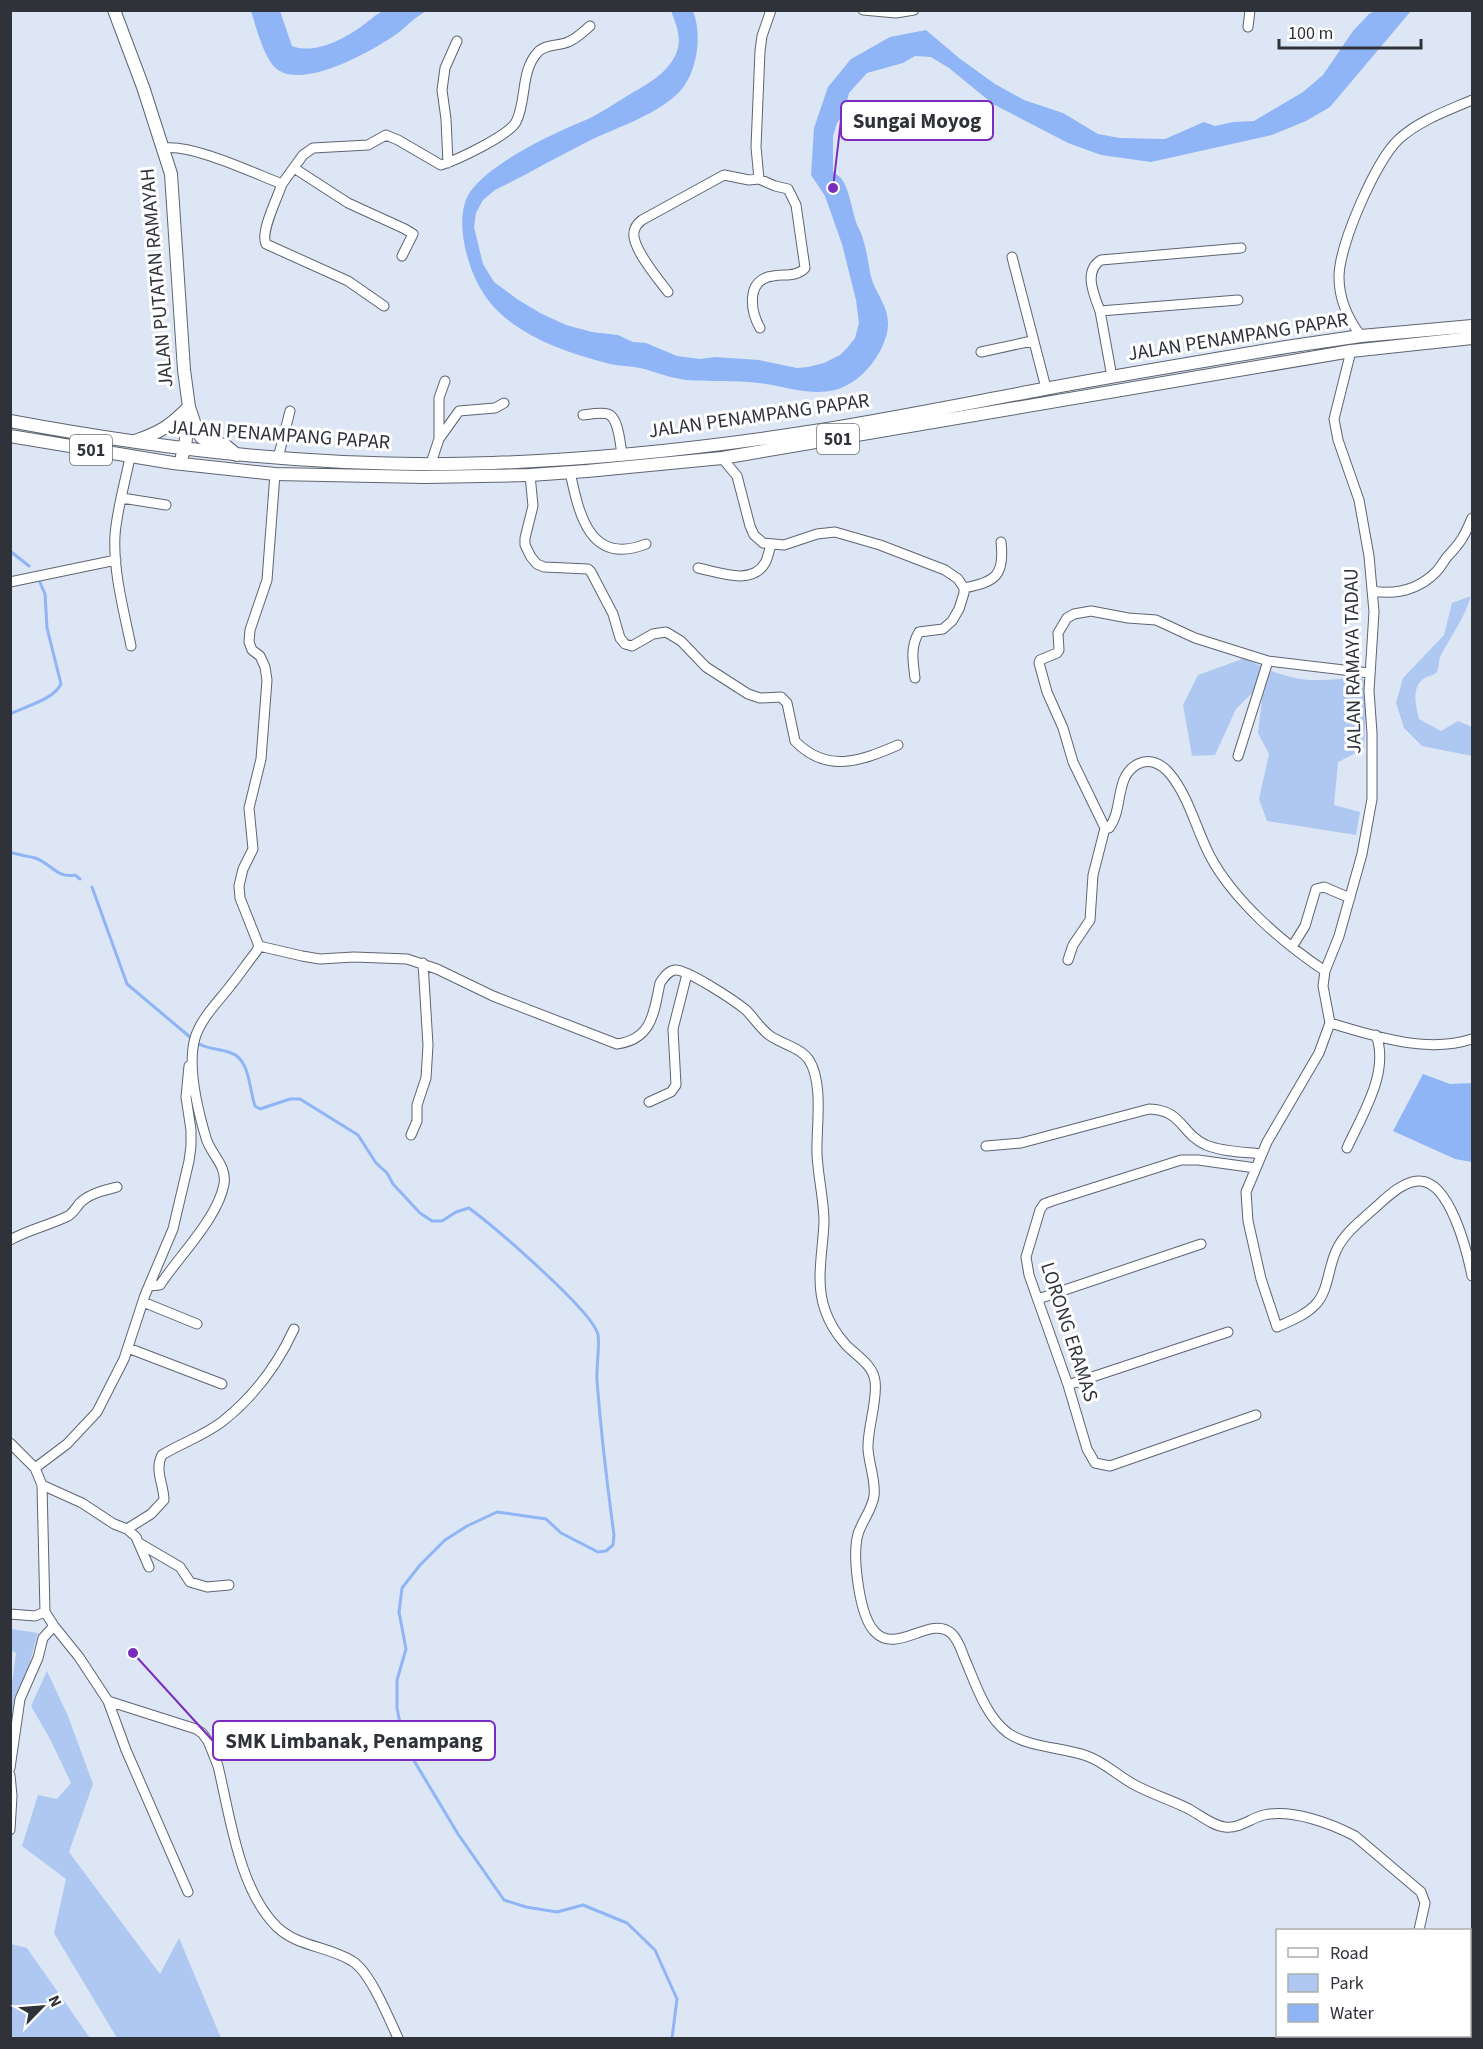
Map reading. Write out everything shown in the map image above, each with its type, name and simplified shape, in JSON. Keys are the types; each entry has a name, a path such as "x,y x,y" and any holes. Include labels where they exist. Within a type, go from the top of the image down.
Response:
{"main road":[{"name":"JALAN PUTATAN RAMAYAH","path":"114,10 164,148 171,174 184,370 189,406"},
{"name":"JALAN PENAMPANG PAPAR","path":"10,421 131,442 238,455 431,463 501,462 682,449 820,430 1046,388 1361,336 1473,326"},
{"name":"JALAN PENAMPANG PAPAR","path":"10,436 130,457 275,474 425,477 530,475 722,458 1351,351 1473,338"},
{"path":"131,442 154,435 172,424 189,406"},
{"path":"173,463 181,458 185,449 189,406"},
{"path":"189,406 201,437 225,445 238,455"}],"street":[{"path":"759,179 756,147 760,51 763,31 771,10"},
{"path":"863,10 896,13 914,10"},
{"path":"1248,27 1250,10"},
{"path":"384,306 348,281 266,244 264,241 264,231 282,184 303,155 313,148 368,145 386,135 441,165 448,163 510,129 518,116 530,63 535,55 540,49 568,42 590,26"},
{"path":"448,163 442,90 446,68 457,41"},
{"path":"1361,336 1346,310 1341,292 1340,269 1355,219 1376,173 1392,146 1404,134 1431,118 1473,100"},
{"path":"164,148 178,147 235,164 282,184"},
{"path":"294,168 348,203 413,234 402,256"},
{"path":"668,292 634,240 633,234 637,224 649,215 724,175 749,180 759,179 788,189 796,205 805,268 799,273 772,276 759,282 752,295 752,304 760,328"},
{"path":"1112,377 1100,311 1093,289 1091,272 1095,264 1101,260 1241,248"},
{"path":"1012,257 1046,388"},
{"path":"1100,311 1238,300"},
{"path":"981,352 1032,341"},
{"name":"JALAN RAMAYA TADAU","path":"1325,971 1339,936 1350,898 1367,833 1372,799 1369,673 1374,612 1372,591 1365,525 1359,500 1338,440 1334,419 1351,351"},
{"path":"439,439 439,398 445,381"},
{"path":"431,463 439,439 459,411 495,408 504,403"},
{"path":"278,458 290,411"},
{"path":"584,415 606,414 611,416 615,421 622,454"},
{"path":"130,457 117,517 116,560 131,646"},
{"path":"722,458 737,476 754,535 763,543 784,545 817,534 842,534 880,545 945,570 957,579 964,588 963,599 948,626 923,631 916,637 913,648 915,678"},
{"path":"570,472 582,521 596,539 606,546 625,549 646,544"},
{"path":"207,1143 194,1085 195,1038 214,1006 259,946 240,898 239,886 243,869 253,849 249,808 261,759 267,680 260,656 252,650 249,642 250,630 267,580 275,474"},
{"path":"530,475 532,506 525,544 531,557 537,564 544,567 588,569 613,614 625,644 632,646 653,634 666,632 681,641 706,667 742,691 760,698 781,697 787,703 795,741 818,757 835,762 855,761 898,745"},
{"path":"122,498 166,505"},
{"path":"1372,591 1386,593 1401,591 1413,588 1428,579 1461,543 1473,518"},
{"path":"964,588 986,584 996,575 1000,564 1001,542"},
{"path":"698,568 743,577 753,574 764,564 771,545"},
{"path":"10,582 116,560"},
{"path":"1068,960 1072,945 1090,920 1093,875 1105,828 1073,762 1063,728 1040,671 1040,660 1059,650 1058,633 1067,618 1083,611 1150,619 1195,638 1268,661 1369,673"},
{"path":"1238,756 1268,661"},
{"path":"1105,828 1109,828 1112,824 1121,786 1128,771 1136,764 1145,761 1154,762 1163,767 1170,774 1185,799 1219,871 1244,902 1292,947 1325,971 1323,986 1330,1023 1310,1071 1276,1127 1246,1192 1248,1221 1261,1279 1277,1327 1315,1305 1325,1287 1337,1246 1358,1223 1388,1196 1418,1180 1434,1185 1445,1199 1467,1252 1473,1276"},
{"path":"1292,947 1305,926 1318,887 1324,887 1350,898"},
{"path":"259,946 320,959 382,957 423,963 493,996 617,1044 634,1039 653,1019 660,983 663,978 676,970 735,1002 770,1036 803,1054 813,1070 817,1089 817,1156 824,1214 820,1261 823,1300 826,1313 840,1337 866,1363 876,1382 868,1448 874,1498 856,1544 859,1587 871,1628 879,1637 889,1640 902,1639 941,1628 949,1632 957,1642 986,1706 999,1724 1010,1734 1035,1743 1086,1755 1133,1785 1186,1807 1220,1826 1237,1827 1258,1817 1283,1814 1343,1829 1355,1836 1421,1892 1425,1903 1419,1929"},
{"path":"411,1135 417,1121 417,1105 427,1074 428,1045 423,963"},
{"path":"649,1102 671,1092 676,1085 673,1029 687,974"},
{"path":"1330,1023 1429,1045 1473,1040"},
{"path":"1347,1148 1371,1094 1380,1067 1380,1044 1376,1035"},
{"path":"36,1468 67,1444 97,1412 124,1359 149,1286 173,1229 189,1161 191,1130 186,1097 189,1063 193,1053"},
{"path":"986,1146 1021,1143 1149,1109 1160,1109 1176,1117 1194,1138 1208,1146 1262,1154"},
{"path":"149,1286 160,1285 189,1247 218,1200 223,1187 225,1176 218,1159 207,1143 191,1130"},
{"name":"LORONG ERAMAS","path":"1256,1168 1198,1160 1172,1161 1044,1204 1034,1222 1026,1257 1026,1266 1068,1385 1089,1455 1095,1463 1106,1467 1256,1415"},
{"path":"10,1240 31,1229 66,1218 82,1201 92,1195 117,1187"},
{"path":"1038,1299 1201,1244"},
{"path":"143,1302 196,1324"},
{"path":"127,1529 151,1515 164,1500 158,1469 162,1455 203,1434 229,1416 272,1368 283,1353 294,1329"},
{"path":"1068,1385 1228,1332"},
{"path":"128,1348 222,1384"},
{"path":"10,1443 36,1468 42,1485 42,1582 45,1612 108,1701 126,1750 188,1892"},
{"path":"42,1485 82,1503 114,1524 127,1529 136,1537 149,1567"},
{"path":"138,1543 180,1567 190,1582 207,1587 229,1585"},
{"path":"10,1614 35,1616 45,1612"},
{"path":"10,1768 20,1699 38,1658 43,1638 54,1626"},
{"path":"108,1701 185,1724 202,1733 214,1752 219,1766 243,1866 260,1905 268,1917 288,1936 355,1963 374,1988 398,2038"},
{"path":"10,1775 12,1796 10,1830"}],"green space":[{"path":"1471,596 1462,619 1440,657 1437,671 1419,683 1415,698 1419,719 1441,731 1458,721 1472,727 1472,756 1422,746 1404,728 1396,703 1403,678 1444,635 1452,603"},
{"path":"1245,658 1272,671 1300,679 1355,678 1367,680 1364,749 1338,762 1334,805 1360,812 1356,835 1267,821 1259,799 1269,754 1258,733 1263,691 1254,691 1236,709 1215,755 1192,756 1183,705 1198,675"},
{"path":"11,1629 38,1633 11,1729 11,1691 16,1653 11,1651"},
{"path":"47,1671 68,1716 93,1784 69,1852 160,1974 179,1938 221,2038 117,2038 54,1933 66,1879 22,1846 38,1795 57,1799 71,1783 31,1706"},
{"path":"11,1944 27,1948 90,2038 11,2038"}],"water":[{"path":"385,10 427,11 387,40 340,65 305,75 290,75 278,70 269,59 251,11 280,11 292,46 310,48 338,40"},
{"path":"671,11 693,11 698,32 693,68 682,88 654,111 495,190 483,200 476,213 474,227 483,264 494,282 517,299 566,325 592,332 618,335 633,342 646,343 677,356 700,359 715,357 759,360 797,368 824,363 840,355 855,338 859,323 856,300 842,244 825,196 811,175 814,128 828,87 851,59 890,37 926,30 995,84 1024,100 1063,113 1098,134 1120,138 1165,139 1204,122 1215,126 1254,121 1303,92 1323,75 1353,31 1369,14 1375,11 1411,11 1330,107 1306,121 1272,135 1151,162 1101,155 1068,143 993,104 949,68 931,57 915,56 903,63 867,73 849,93 843,116 837,123 833,136 833,172 844,182 848,193 865,245 872,279 888,318 887,333 880,351 863,374 838,389 816,392 749,382 680,379 574,354 539,339 506,319 482,291 471,269 462,228 465,203 470,192 508,159 541,140 599,113 659,76 674,58 679,41"},
{"path":"1423,1074 1450,1084 1472,1083 1472,1162 1455,1159 1393,1131"}],"waterway":[{"path":"10,551 29,566"},
{"path":"10,714 46,698 61,684 47,628 45,594 39,580"},
{"path":"10,852 41,860 63,875 75,875 80,879"},
{"path":"92,887 127,984 190,1037"},
{"path":"199,1044 231,1053 242,1061 248,1075 255,1106 260,1109 290,1099 300,1099 358,1135 393,1184 420,1213 432,1221 442,1221 456,1212 469,1208 561,1289 592,1324 598,1335 597,1381 614,1535 613,1545 606,1551 598,1552 561,1533 546,1519 497,1512 467,1526 445,1540 420,1565 402,1588 399,1612 406,1649 397,1680 397,1708 404,1744 458,1834 504,1900 526,1907 557,1912 583,1905 627,1923 655,1950 677,1999 672,2038"}],"place":[{"name":"Sungai Moyog","path":"833,188"},
{"name":"SMK Limbanak, Penampang","path":"133,1653"}]}
